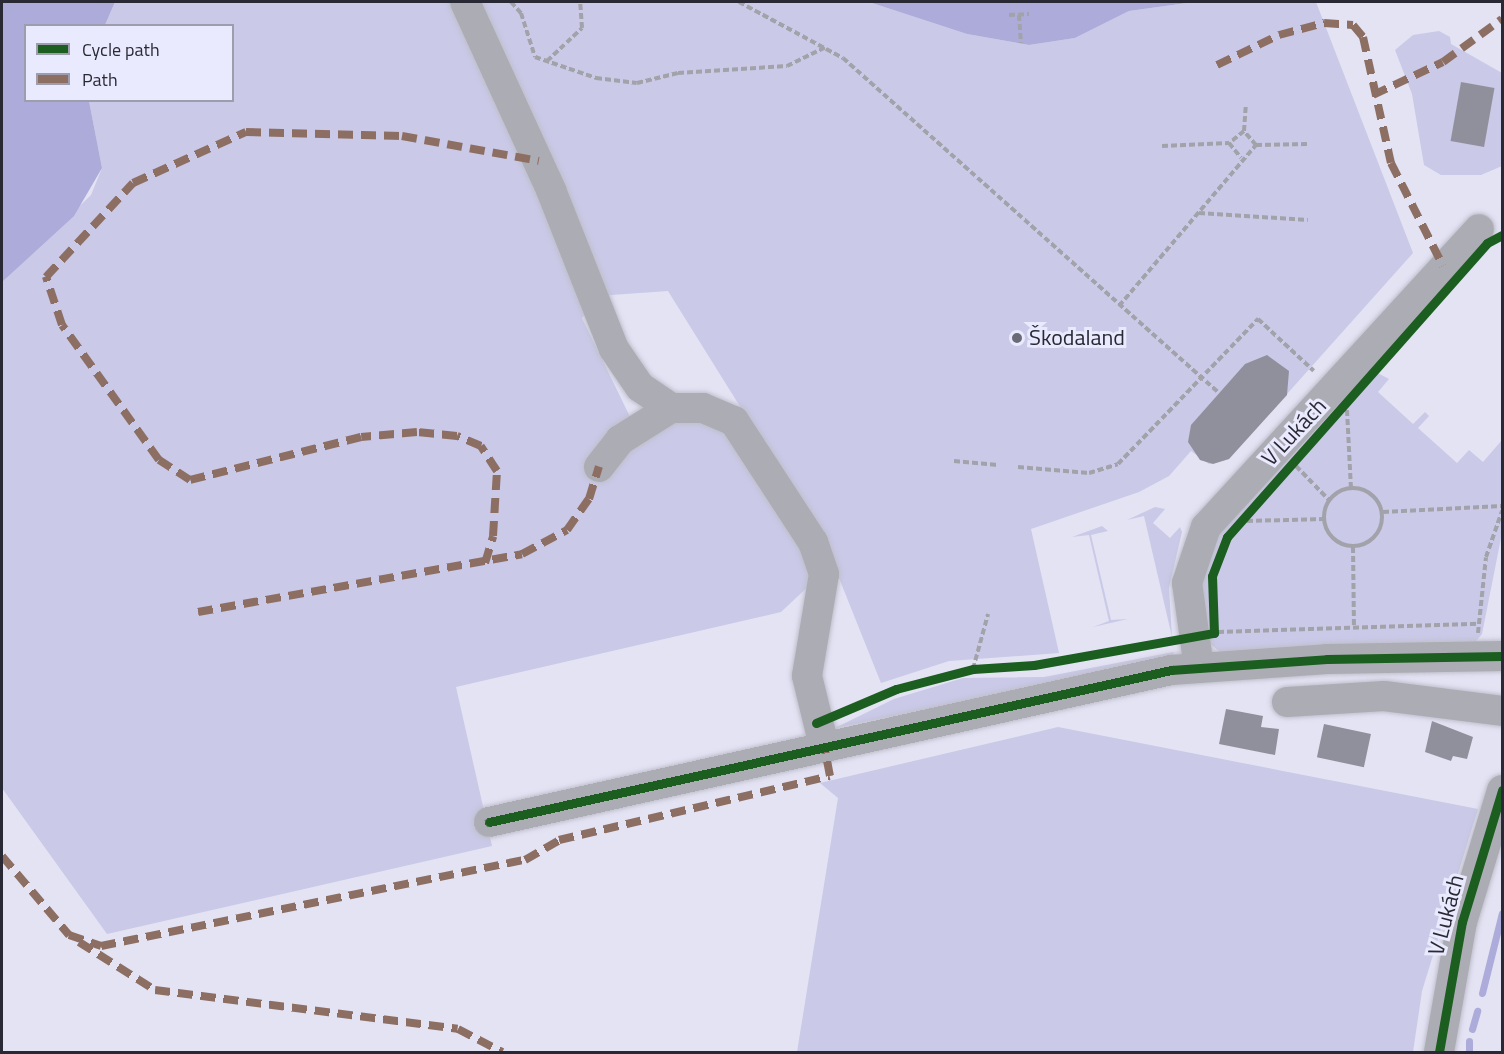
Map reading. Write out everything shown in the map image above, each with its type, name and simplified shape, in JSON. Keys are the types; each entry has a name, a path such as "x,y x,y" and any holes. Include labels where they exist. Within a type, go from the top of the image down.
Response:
{"street":[{"path":"465,2 551,190 614,350 640,387 671,408"},
{"name":"V Lukách","path":"1199,668 1207,631 1187,583 1206,527 1479,229"},
{"path":"599,467 620,440 671,408 703,408 734,421 813,542 824,574 807,676 824,746"},
{"path":"489,822 824,746 1199,668 1490,657"},
{"path":"1287,702 1384,696 1503,711"},
{"name":"V Lukách","path":"1439,1053 1462,922 1503,790"}],"path":[{"path":"510,2 521,13 535,57 596,78 637,83 678,74 787,66 826,47"},
{"path":"547,61 582,28 580,2"},
{"path":"739,2 826,47 1199,379 1219,393"},
{"path":"1009,15 1029,14"},
{"path":"1019,15 1021,43"},
{"path":"1246,105 1244,131 1256,145"},
{"path":"1162,146 1228,144 1244,131"},
{"path":"1228,144 1241,158"},
{"path":"1119,306 1198,213 1241,158 1256,145 1308,144"},
{"path":"1198,213 1308,220"},
{"path":"1018,467 1110,470 1258,319 1322,378"},
{"path":"1331,418 1346,400"},
{"path":"1346,400 1351,488"},
{"path":"1285,471 1300,453"},
{"path":"954,461 998,465"},
{"path":"1351,488 1375,497 1383,512 1376,537 1353,547 1330,535 1324,519 1329,500 1351,488"},
{"path":"1238,525 1256,504"},
{"path":"1383,512 1503,506"},
{"path":"1490,657 1479,624 1486,556 1503,511"},
{"path":"1238,525 1324,519"},
{"path":"1353,547 1354,627"},
{"path":"973,669 988,614"},
{"path":"1207,631 1479,624"}],"shaded area":[{"path":"2,2 115,2 105,24 24,24 24,102 89,102 102,168 74,216 2,282"},
{"path":"115,2 869,2 967,34 1029,45 1075,38 1129,11 1194,2 1316,2 1413,253 1229,459 1209,464 1191,451 1169,476 1139,492 1031,529 1059,653 949,661 881,683 825,543 668,291 597,296 582,318 633,423 716,419 807,549 813,582 781,612 456,687 492,846 107,934 2,788 2,282 91,195 102,168 89,102 234,102 234,24 105,24"},
{"path":"869,2 1194,2 1129,11 1075,38 1029,45 967,34"},
{"path":"1439,31 1450,37 1451,44 1502,73 1502,166 1481,175 1441,175 1424,165 1412,94 1395,50 1413,35"},
{"path":"1370,369 1389,379 1378,392 1413,424 1425,412 1429,416 1418,428 1457,463 1469,450 1483,462 1502,440 1502,533 1482,634 1472,646 1222,654 1207,641 1196,601 1210,541"},
{"path":"1155,507 1165,509 1153,523 1170,538 1180,527 1182,532 1169,588 1172,637 1144,516 1127,520"},
{"path":"1102,526 1108,531 1091,535 1111,620 1128,619 1093,627 1109,621 1089,535 1072,537"},
{"path":"1174,652 1170,659 835,728 894,699 963,678 1044,677"},
{"path":"1058,727 1478,809 1422,991 1413,1052 797,1052 838,798 820,783"}],"building":[{"path":"1461,82 1494,88 1484,147 1451,141"},
{"path":"1267,355 1289,371 1287,395 1229,459 1213,464 1200,460 1188,442 1191,425 1245,364"},
{"path":"1226,709 1263,716 1261,727 1279,729 1275,755 1219,744"},
{"path":"1432,721 1473,737 1467,759 1453,756 1451,761 1425,752"},
{"path":"1324,724 1371,734 1364,767 1317,757"}],"waterway":[{"path":"1482,993 1502,913"},
{"path":"1472,1029 1477,1011"},
{"path":"1469,1041 1469,1052"}],"marked path":[{"path":"1373,95 1443,62 1502,19"},
{"path":"1217,65 1279,35 1324,23 1353,25 1363,37 1391,163 1443,266"},
{"path":"485,563 493,536 497,471 481,446 457,436 417,432 361,437 190,480 159,460 62,325 46,277 133,183 246,132 402,136 539,161"},
{"path":"198,612 522,554 567,530 589,499 599,467"},
{"path":"2,856 69,935 101,946 525,860 559,840 830,776 824,746"},
{"path":"79,942 155,990 458,1029 502,1052"}],"cycle path":[{"path":"816,723 896,689 973,669 1034,665 1214,633 1212,576 1227,537 1487,243 1502,235"},
{"path":"489,822 1171,670 1327,659 1502,656"},
{"path":"1439,1052 1462,922 1502,790"}],"place":[{"name":"Škodaland","path":"1017,338"}]}
